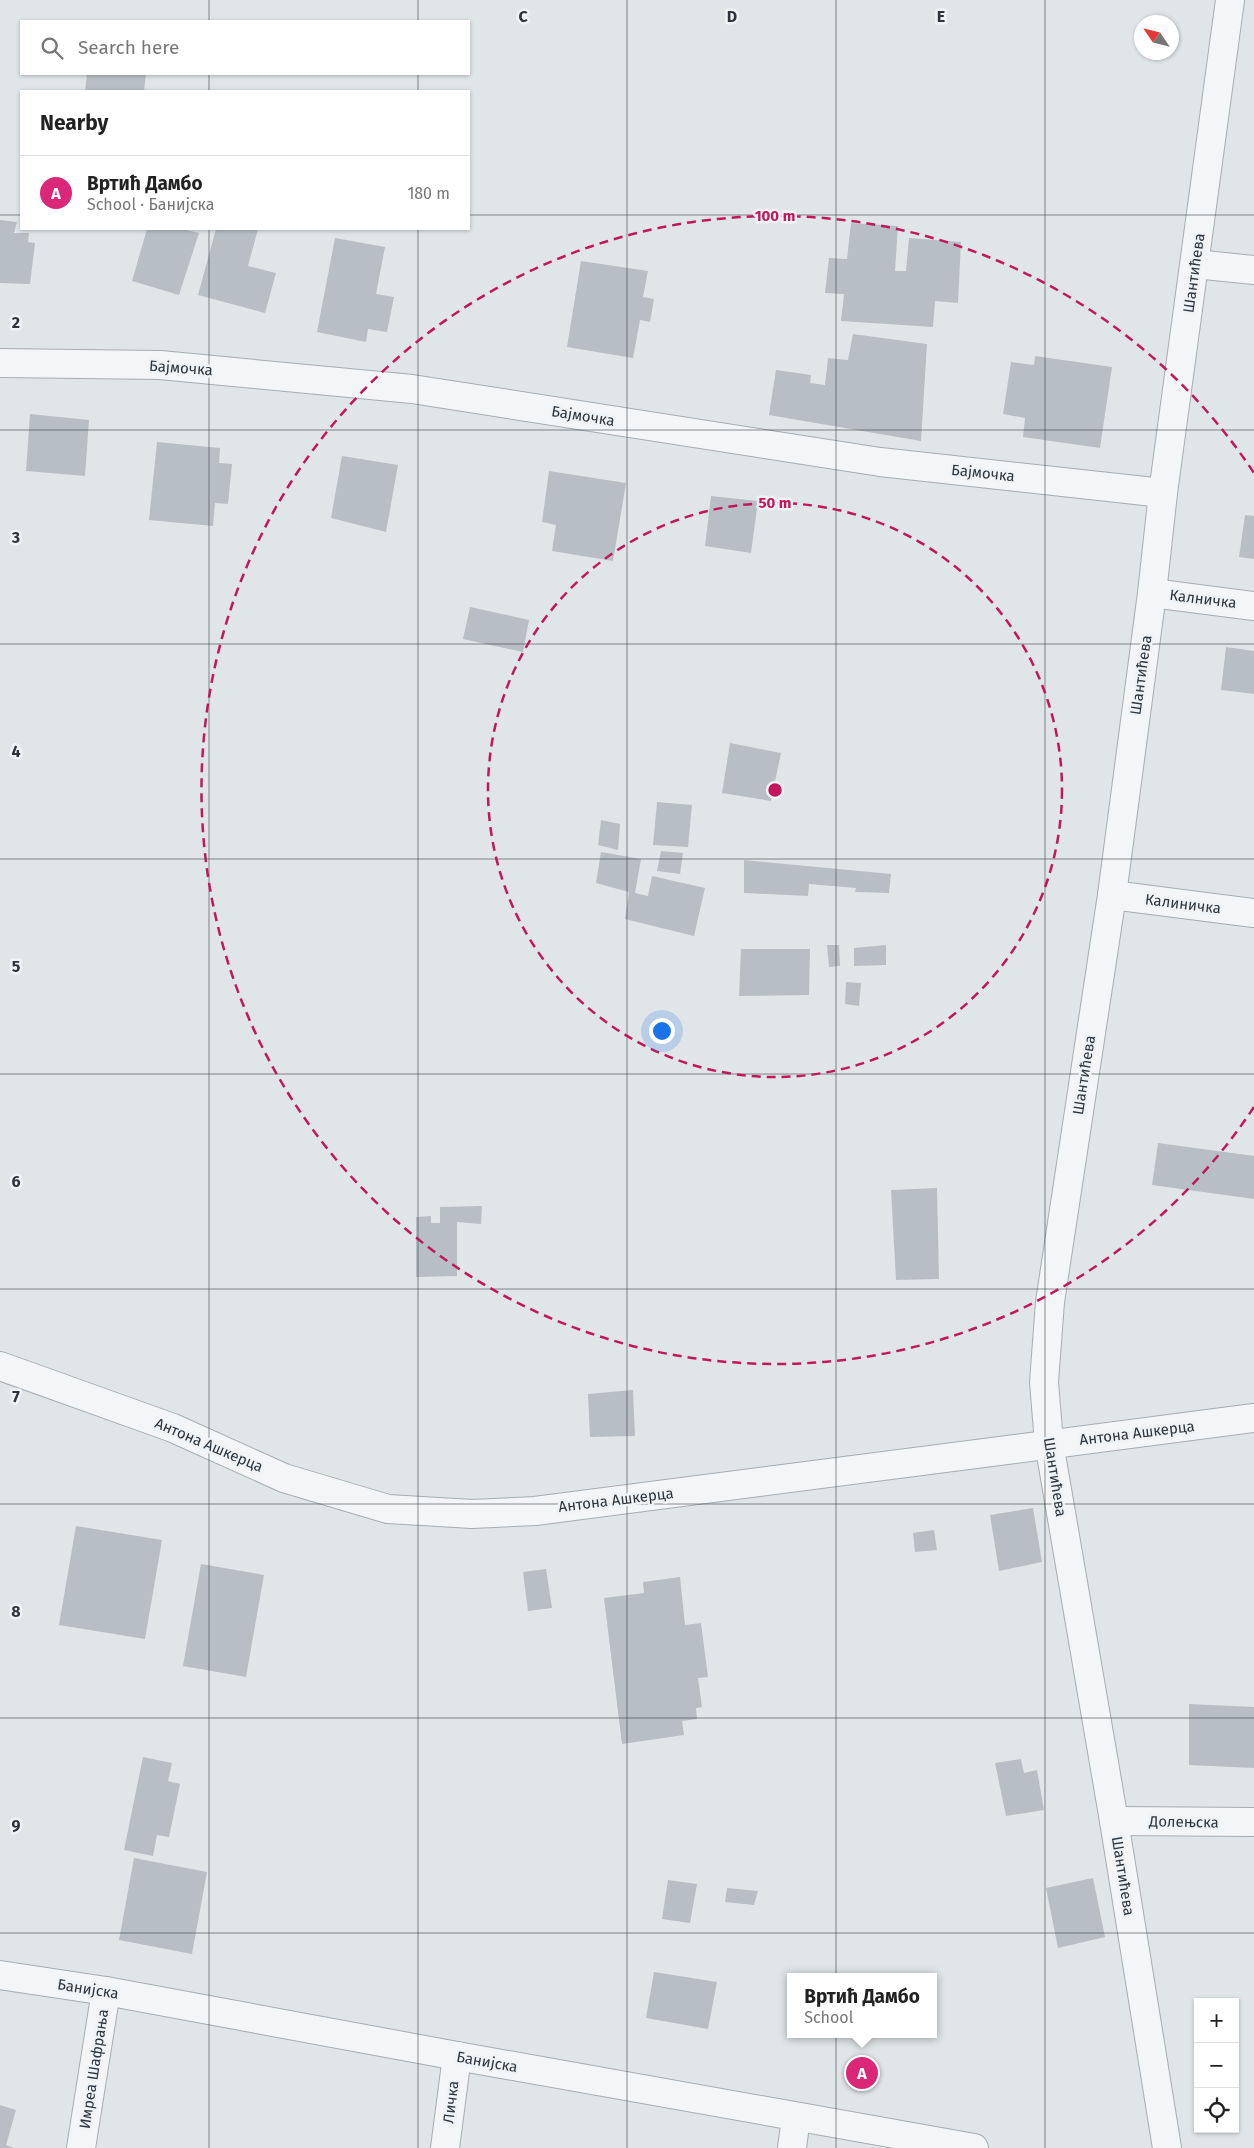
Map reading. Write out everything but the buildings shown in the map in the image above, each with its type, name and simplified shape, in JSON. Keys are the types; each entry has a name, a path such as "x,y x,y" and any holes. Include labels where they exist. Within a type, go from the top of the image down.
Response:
{"street":[{"name":"Шантићева","path":"1166,2148 1114,1821 1048,1443 1044,1382 1050,1302 1112,895 1152,593 1163,493 1230,0"},
{"path":"1195,264 1254,270"},
{"name":"Бајмочка","path":"0,363 160,365 412,389 880,462 1163,493"},
{"name":"Калничка","path":"1152,593 1254,606"},
{"name":"Калиничка","path":"1112,895 1254,913"},
{"name":"Антона Ашкерца","path":"0,1366 173,1428 284,1478 388,1509 472,1514 535,1511 1048,1443 1254,1418"},
{"name":"Долењска","path":"1114,1821 1254,1822"},
{"name":"Банијска","path":"0,1975 106,1991 796,2118 974,2148"},
{"name":"Имреа Шафрања","path":"81,2148 106,1991"},
{"name":"Личка","path":"444,2148 456,2056"},
{"path":"792,2148 796,2118"}],"place":[{"name":"Вртић Дамбо","path":"862,2073"}]}
